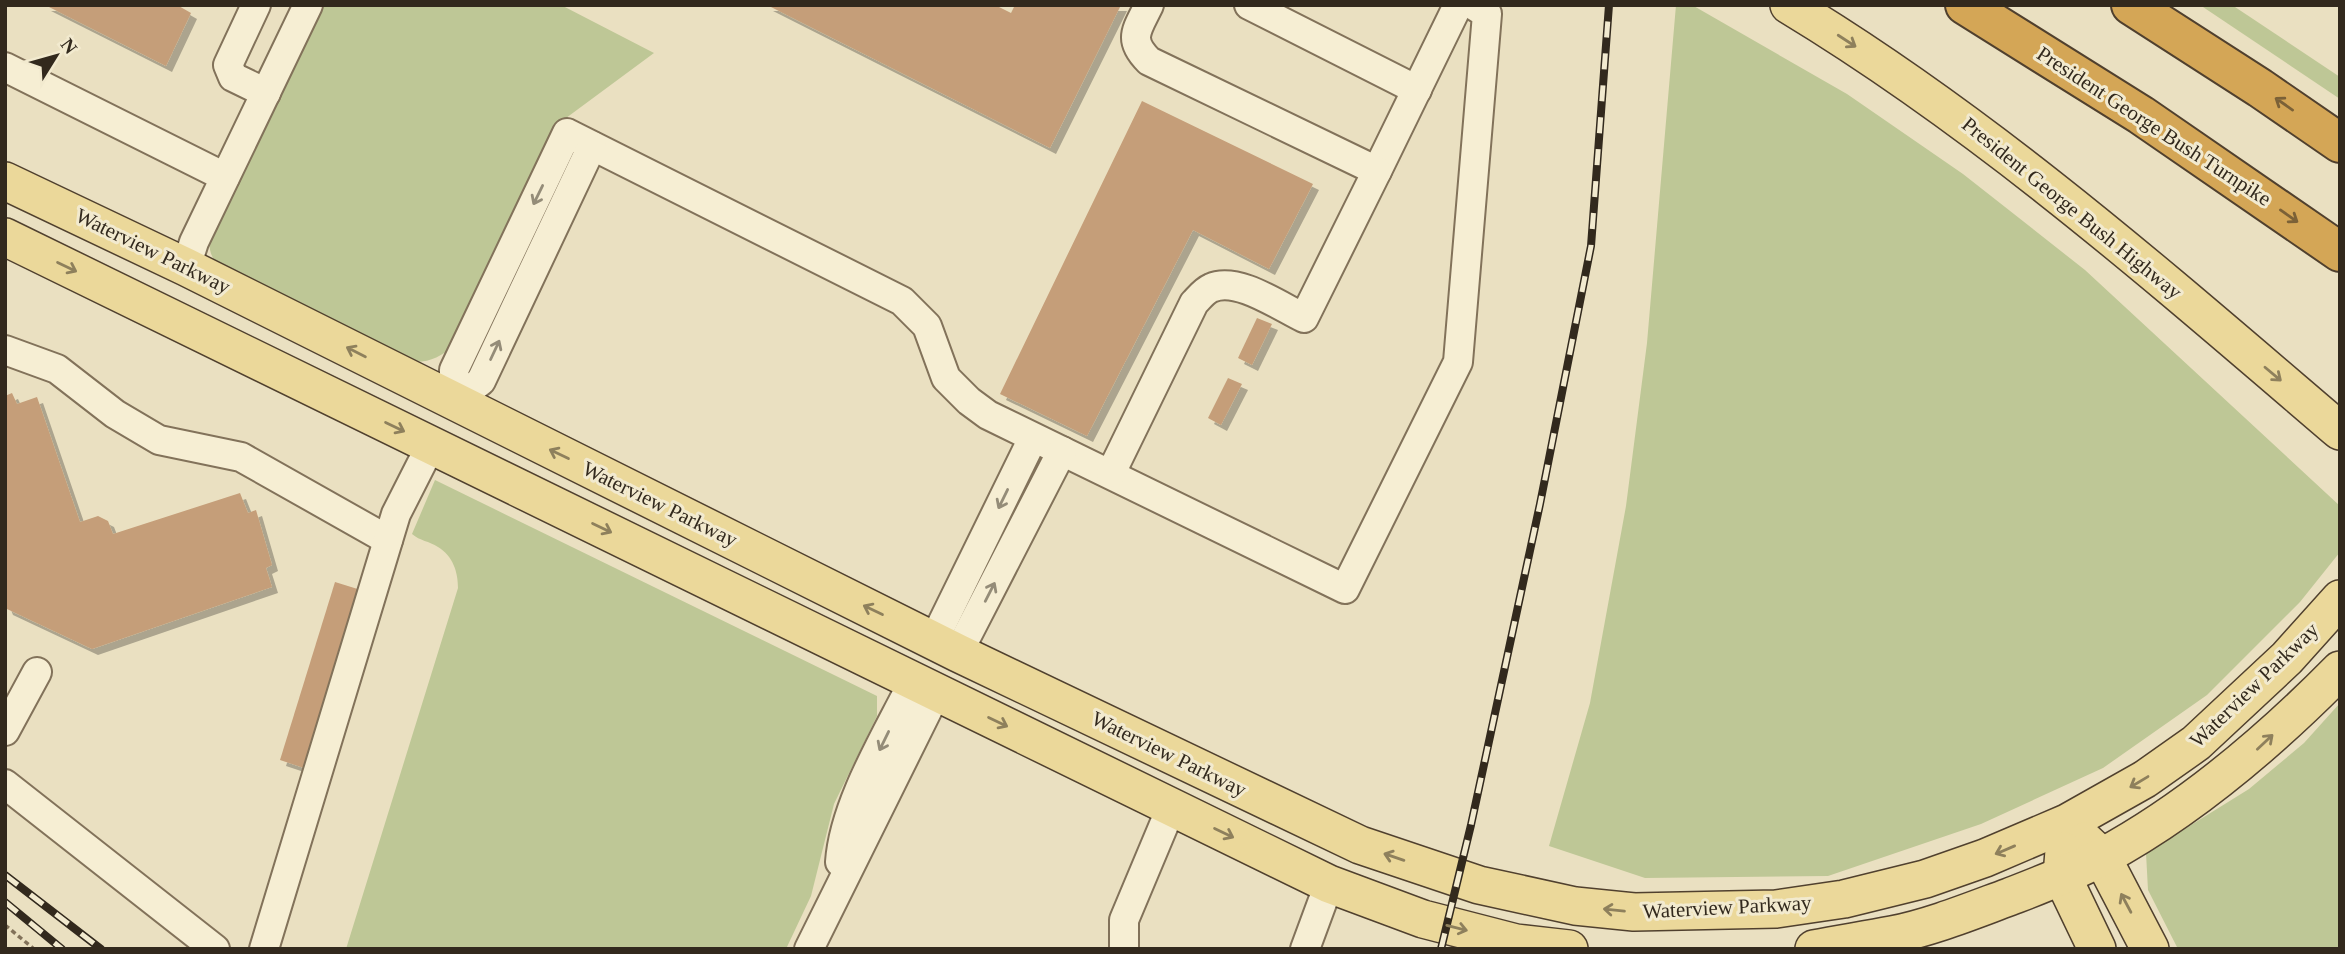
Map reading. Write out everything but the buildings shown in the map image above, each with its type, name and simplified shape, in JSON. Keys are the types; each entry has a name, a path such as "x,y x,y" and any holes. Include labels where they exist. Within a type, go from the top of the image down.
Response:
{"highway":[{"name":"President George Bush Turnpike","path":"1965,5 2141,115 2340,251"},
{"path":"2131,5 2340,143"}],"main road":[{"name":"President George Bush Highway","path":"1789,5 1884,65 1997,146 2106,232 2340,431"},
{"name":"Waterview Parkway","path":"5,181 186,267 946,647 1360,845 1479,885 1575,905 1634,912 1776,909 1844,899 1925,879 1973,862 2067,822 2145,779 2196,743 2287,658 2340,599"},
{"path":"5,237 1329,884 1423,919 1517,943 1569,949"},
{"path":"431,445 454,402"},
{"path":"926,685 946,647"},
{"path":"1814,949 1897,942 2062,876 2102,857 2154,826 2256,751 2340,670"},
{"path":"2067,822 2102,857 2150,949"},
{"path":"2067,822 2062,876 2097,949"}],"street":[{"path":"256,5 228,65 233,77 266,93"},
{"path":"186,267 194,242 308,5"},
{"path":"1149,5 1135,36 1137,49 1149,61 1377,171"},
{"path":"1249,5 1417,90"},
{"path":"1111,473 1194,303 1208,289 1224,284 1238,286 1304,318 1458,5"},
{"path":"454,402 454,370 567,133 902,301 928,326 946,378 988,415 1345,589 1458,362 1487,14 1473,5"},
{"path":"6,64 225,177"},
{"path":"454,402 481,381 592,146"},
{"path":"5,351 57,369 115,414 159,440 241,457 388,540"},
{"path":"946,647 1033,438"},
{"path":"264,949 396,514 431,445"},
{"path":"946,647 1062,451"},
{"path":"5,731 37,672"},
{"path":"809,949 838,889 926,685"},
{"path":"5,784 215,949"},
{"path":"1124,949 1124,920 1171,808"},
{"path":"1304,949 1329,884"}],"path":[{"path":"5,925 34,949"}],"green space":[{"path":"322,5 561,5 654,53 562,121 455,345 432,359 421,362 407,361 221,269 211,253 210,235"},
{"path":"1676,5 1692,5 1847,94 1963,174 2085,270 2340,506 2340,552 2300,602 2207,695 2103,768 1981,824 1828,876 1645,878 1549,846 1590,703 1626,506 1647,343"},
{"path":"2200,5 2232,5 2340,77 2340,99"},
{"path":"435,480 877,696 877,716 834,804 811,896 786,949 346,949 458,588 456,570 447,555 435,545 412,534"},
{"path":"2340,703 2340,949 2178,949 2148,890 2146,853 2249,789 2304,743"}],"railway":[{"path":"1441,949 1471,825 1540,504 1591,246 1609,5"},
{"path":"5,875 101,949"},
{"path":"5,902 62,949"}]}
